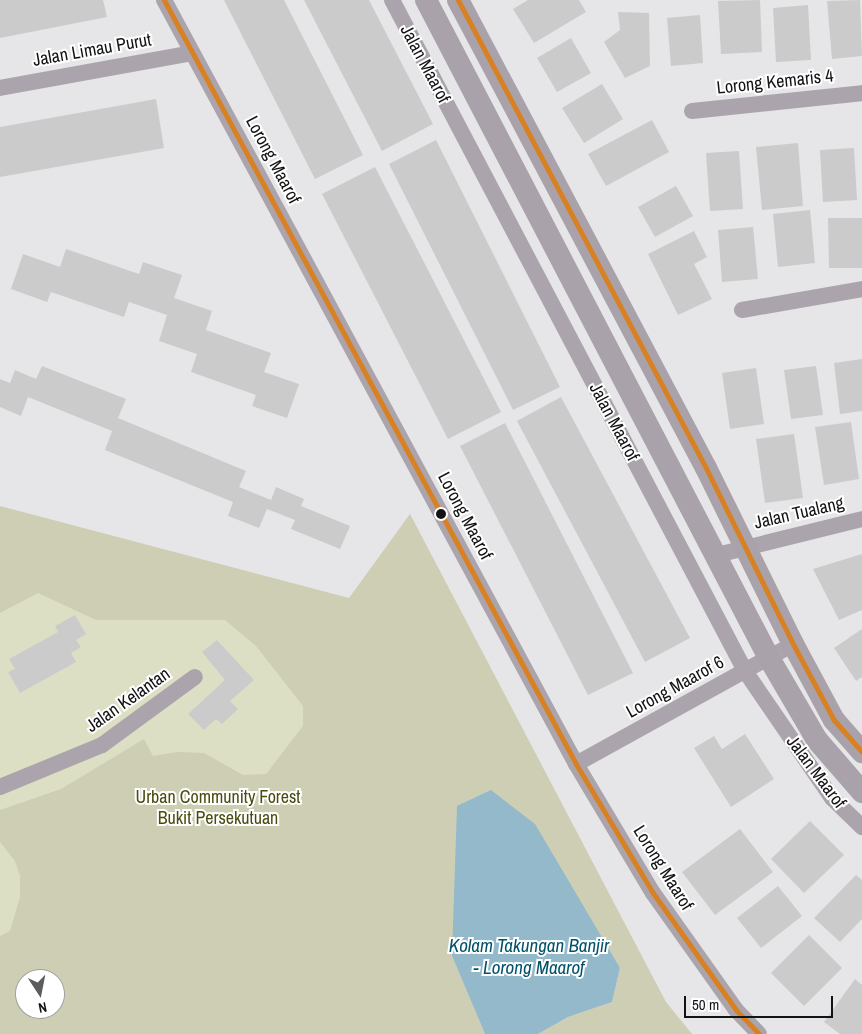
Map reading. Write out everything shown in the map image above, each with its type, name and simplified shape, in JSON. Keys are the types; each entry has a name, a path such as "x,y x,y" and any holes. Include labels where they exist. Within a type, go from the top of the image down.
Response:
{"main road":[{"name":"Jalan Maarof","path":"426,0 769,658 817,740 862,792"},
{"path":"458,0 746,546 834,720 862,752"}],"street":[{"name":"Lorong Maarof","path":"164,0 576,764 653,893 736,1010 759,1034"},
{"name":"Jalan Maarof","path":"392,0 744,671 832,798 862,827"},
{"name":"Jalan Limau Purut","path":"0,88 192,53"},
{"name":"Lorong Kemaris 4","path":"692,111 862,93"},
{"path":"742,310 862,289"},
{"name":"Jalan Tualang","path":"717,555 746,546 862,519"},
{"name":"Lorong Maarof 6","path":"576,764 794,644"},
{"name":"Jalan Kelantan","path":"0,787 102,745 195,677"}],"green space":[{"name":"Urban Community Forest Bukit Persekutuan","path":"0,506 349,598 410,514 666,1002 692,1034 538,1034 568,1017 612,1002 620,968 578,902 452,956 485,1034 0,1034 0,936 10,931 20,897 20,876 15,861 0,842 0,810 61,789 144,739 153,756 177,752 204,753 243,775 266,774 303,726 303,706 256,646 225,620 96,620 38,593 0,613"},
{"name":"Urban Community Forest Bukit Persekutuan","path":"0,515 441,637 431,1034 0,1034"}],"water":[{"name":"Kolam Takungan Banjir - Lorong Maarof","path":"491,790 535,824 620,968 612,1002 568,1017 538,1034 485,1034 452,956 457,806"}],"building":[{"path":"0,0 103,0 107,17 0,38"},
{"path":"224,0 284,0 363,155 315,179"},
{"path":"304,0 369,0 433,124 382,151"},
{"path":"528,0 579,0 586,12 534,43 513,9"},
{"path":"760,0 762,52 721,54 718,1"},
{"path":"860,0 862,56 832,59 827,1"},
{"path":"808,5 811,60 776,62 773,8"},
{"path":"618,12 649,13 650,66 625,78 604,42 620,30"},
{"path":"700,15 703,63 671,66 667,18"},
{"path":"571,38 591,73 557,92 537,58"},
{"path":"602,84 623,119 584,143 562,108"},
{"path":"156,99 164,148 0,177 0,127"},
{"path":"652,120 669,152 606,186 588,154"},
{"path":"436,140 560,387 513,410 389,164"},
{"path":"798,143 803,206 762,210 756,147"},
{"path":"854,148 857,200 823,202 820,150"},
{"path":"739,151 743,209 710,211 706,153"},
{"path":"375,167 501,412 448,439 322,194"},
{"path":"676,186 693,216 655,237 638,207"},
{"path":"810,210 815,263 778,267 773,214"},
{"path":"828,218 862,218 862,268 829,268"},
{"path":"753,227 758,279 722,282 718,230"},
{"path":"694,231 707,257 694,264 712,299 678,315 648,254"},
{"path":"66,249 139,274 143,262 182,275 174,298 212,311 206,330 271,353 264,372 299,384 287,418 252,406 256,395 191,372 197,354 159,341 167,315 129,302 124,317 51,292 47,302 11,289 23,254 60,267"},
{"path":"862,359 862,411 840,414 834,363"},
{"path":"42,366 126,399 118,418 246,471 239,487 271,500 276,487 304,499 301,506 350,526 340,549 291,529 295,520 267,509 259,528 228,516 233,502 105,450 112,431 28,397 21,416 0,407 0,379 10,383 15,370 36,379"},
{"path":"816,366 823,415 791,419 784,370"},
{"path":"756,368 764,424 730,429 722,373"},
{"path":"561,397 690,638 645,662 517,421"},
{"path":"851,422 859,479 824,485 815,427"},
{"path":"505,423 633,673 588,695 460,446"},
{"path":"794,434 803,498 765,503 756,439"},
{"path":"862,554 862,610 839,620 813,569"},
{"path":"75,615 86,634 76,640 81,647 71,653 76,662 20,693 8,672 15,669 9,659 58,632 55,626"},
{"path":"862,629 862,677 856,681 834,648"},
{"path":"217,640 254,680 230,701 238,709 222,724 216,719 204,730 188,714 225,680 202,652"},
{"path":"745,734 774,779 731,807 694,748 714,736 722,749"},
{"path":"810,821 844,855 804,893 771,859"},
{"path":"740,829 773,872 715,915 682,872"},
{"path":"856,875 862,880 862,919 840,942 814,918"},
{"path":"778,886 802,916 761,948 737,918"},
{"path":"809,935 842,968 804,1006 771,973"},
{"path":"855,979 862,985 862,1034 840,1034 824,1022"}],"transit line":[{"path":"164,0 576,764 653,893 736,1010 759,1034"},
{"path":"458,0 706,468 793,644 834,720 862,752"}]}
